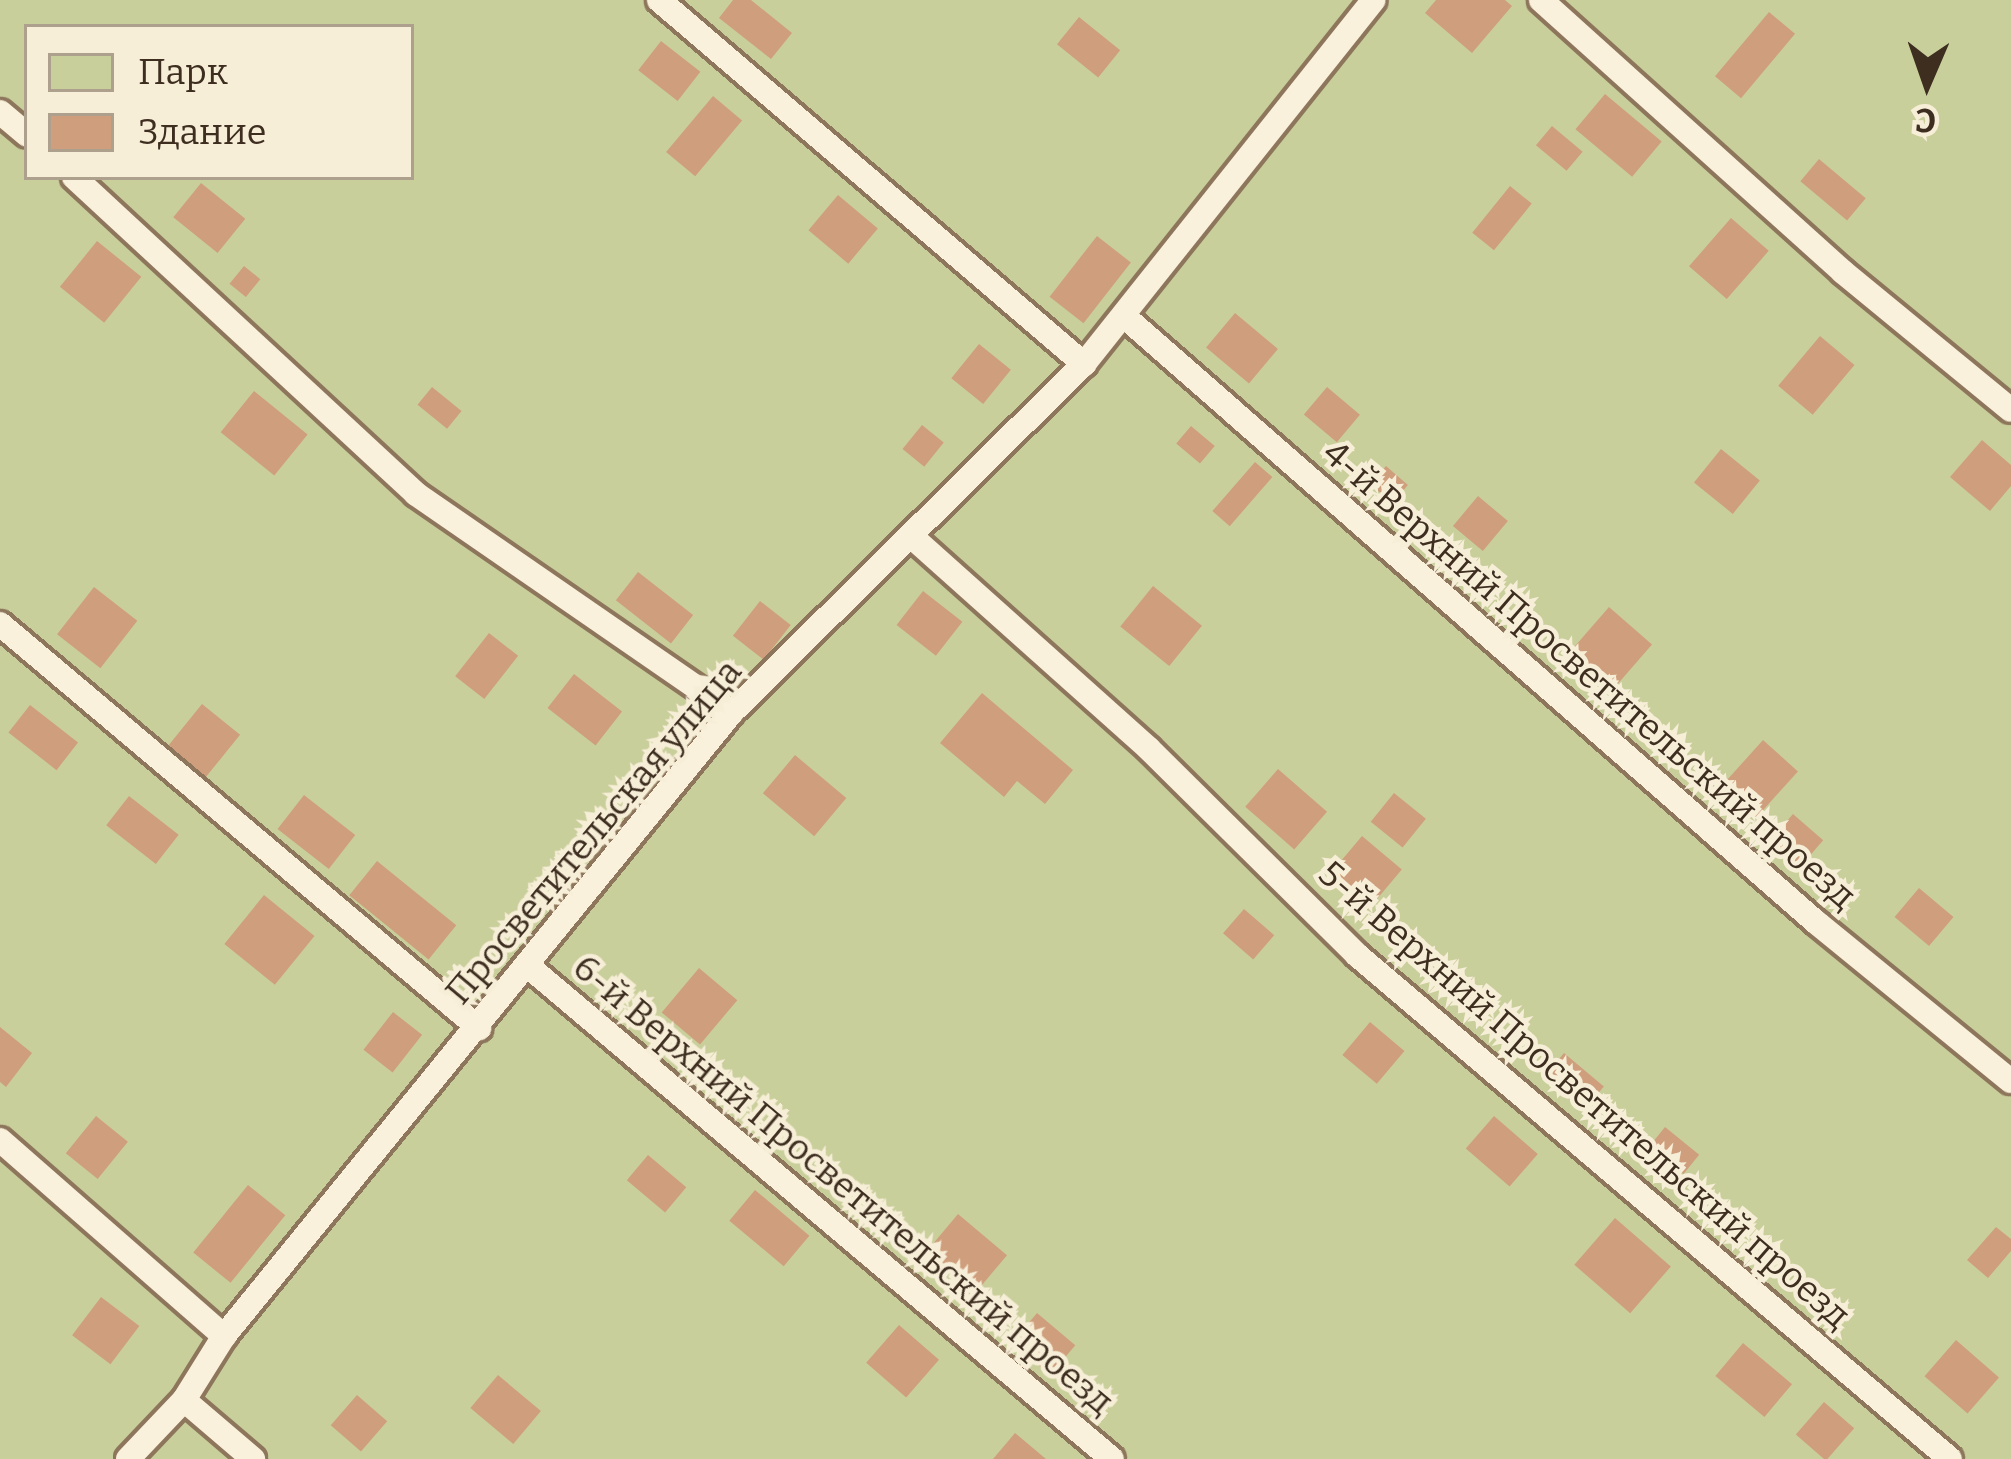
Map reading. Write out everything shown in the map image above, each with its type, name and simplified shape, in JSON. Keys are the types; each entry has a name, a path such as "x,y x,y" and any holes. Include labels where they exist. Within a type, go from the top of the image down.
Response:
{"lane":[{"path":"659,0 1084,364"},
{"name":"Просветительская улица","path":"128,1459 184,1400 224,1336 732,712 1084,364 1374,0"},
{"path":"1541,0 1843,272 2011,410"},
{"path":"0,112 24,132"},
{"path":"77,180 416,494 732,712"},
{"name":"4-й Верхний Просветительский проезд","path":"1124,316 1800,908 2011,1082"},
{"name":"5-й Верхний Просветительский проезд","path":"911,536 1149,749 1358,955 1950,1459"},
{"path":"0,624 478,1028"},
{"name":"6-й Верхний Просветительский проезд","path":"528,966 1112,1459"},
{"path":"0,1140 224,1336"},
{"path":"184,1400 253,1459"}],"green space":[{"path":"0,0 2011,0 2011,1459 0,1459"}],"building":[{"path":"733,0 751,0 792,33 771,59 719,18"},
{"path":"1436,0 1505,0 1512,6 1472,53 1425,13"},
{"path":"1769,12 1795,34 1741,98 1715,76"},
{"path":"1079,17 1120,50 1098,78 1057,44"},
{"path":"661,41 700,72 678,101 638,70"},
{"path":"1605,94 1662,142 1632,177 1575,129"},
{"path":"713,96 742,120 695,176 666,152"},
{"path":"1552,126 1583,152 1567,171 1536,145"},
{"path":"1819,159 1866,198 1847,220 1800,181"},
{"path":"201,183 245,219 218,253 173,217"},
{"path":"1510,186 1532,204 1494,250 1472,233"},
{"path":"838,195 878,228 848,264 808,230"},
{"path":"1731,218 1769,251 1727,299 1689,266"},
{"path":"1097,236 1131,262 1083,323 1050,297"},
{"path":"97,241 141,277 104,323 60,287"},
{"path":"244,266 260,279 246,297 230,284"},
{"path":"1235,313 1278,349 1249,383 1206,347"},
{"path":"1820,336 1854,365 1813,415 1778,386"},
{"path":"979,344 1011,370 983,404 951,378"},
{"path":"432,387 462,411 447,429 418,405"},
{"path":"1327,387 1360,415 1337,442 1304,415"},
{"path":"254,391 308,434 274,476 221,432"},
{"path":"922,425 944,443 924,467 902,449"},
{"path":"1191,426 1215,446 1200,464 1176,444"},
{"path":"1982,440 2011,465 2011,486 1990,511 1950,477"},
{"path":"1721,449 1760,480 1733,514 1694,482"},
{"path":"1255,462 1272,477 1230,526 1212,511"},
{"path":"1386,466 1408,485 1392,503 1370,484"},
{"path":"1478,496 1508,521 1483,551 1453,526"},
{"path":"638,572 693,615 671,643 616,600"},
{"path":"1153,586 1202,626 1169,666 1120,626"},
{"path":"94,587 137,621 100,668 57,634"},
{"path":"923,591 962,622 936,656 897,625"},
{"path":"760,601 791,625 764,660 733,636"},
{"path":"1609,607 1652,644 1615,687 1572,650"},
{"path":"489,633 518,656 484,699 455,676"},
{"path":"574,674 622,712 596,745 548,708"},
{"path":"982,693 1073,770 1045,804 1017,781 1004,797 940,743"},
{"path":"202,704 240,735 205,778 167,747"},
{"path":"30,705 78,743 57,770 8,733"},
{"path":"1763,740 1798,771 1756,818 1722,786"},
{"path":"795,755 846,798 814,836 763,793"},
{"path":"1278,769 1327,812 1294,849 1245,807"},
{"path":"1394,793 1426,819 1403,848 1371,822"},
{"path":"304,795 355,835 329,869 278,829"},
{"path":"129,796 179,835 156,864 106,825"},
{"path":"1793,814 1823,840 1797,870 1767,844"},
{"path":"1362,836 1402,869 1367,911 1327,877"},
{"path":"377,861 456,925 429,959 349,895"},
{"path":"1919,888 1953,917 1929,946 1895,917"},
{"path":"264,895 315,936 275,985 224,944"},
{"path":"1244,909 1274,935 1253,959 1223,933"},
{"path":"699,968 737,1000 700,1045 662,1012"},
{"path":"393,1012 422,1035 393,1073 363,1050"},
{"path":"1370,1022 1404,1051 1377,1084 1342,1055"},
{"path":"0,1027 32,1053 6,1087 0,1082"},
{"path":"1564,1053 1604,1086 1583,1111 1543,1078"},
{"path":"96,1116 128,1142 98,1179 66,1153"},
{"path":"1494,1116 1538,1154 1510,1187 1466,1148"},
{"path":"1665,1127 1699,1155 1683,1174 1649,1146"},
{"path":"648,1155 686,1187 665,1212 627,1180"},
{"path":"248,1185 285,1215 231,1283 193,1253"},
{"path":"755,1190 809,1236 784,1266 729,1221"},
{"path":"958,1214 1007,1255 976,1292 927,1251"},
{"path":"1615,1218 1671,1267 1630,1313 1574,1265"},
{"path":"1996,1227 2011,1239 2011,1251 1988,1278 1967,1260"},
{"path":"101,1297 139,1326 110,1364 72,1335"},
{"path":"1037,1313 1075,1345 1050,1375 1012,1343"},
{"path":"899,1325 939,1360 906,1398 866,1363"},
{"path":"1956,1340 1999,1377 1968,1414 1925,1376"},
{"path":"1743,1343 1792,1384 1764,1417 1715,1376"},
{"path":"498,1375 541,1411 513,1444 470,1408"},
{"path":"357,1395 387,1421 361,1451 331,1425"},
{"path":"1824,1402 1854,1428 1827,1459 1796,1434"},
{"path":"1015,1433 1046,1459 993,1459"}]}
